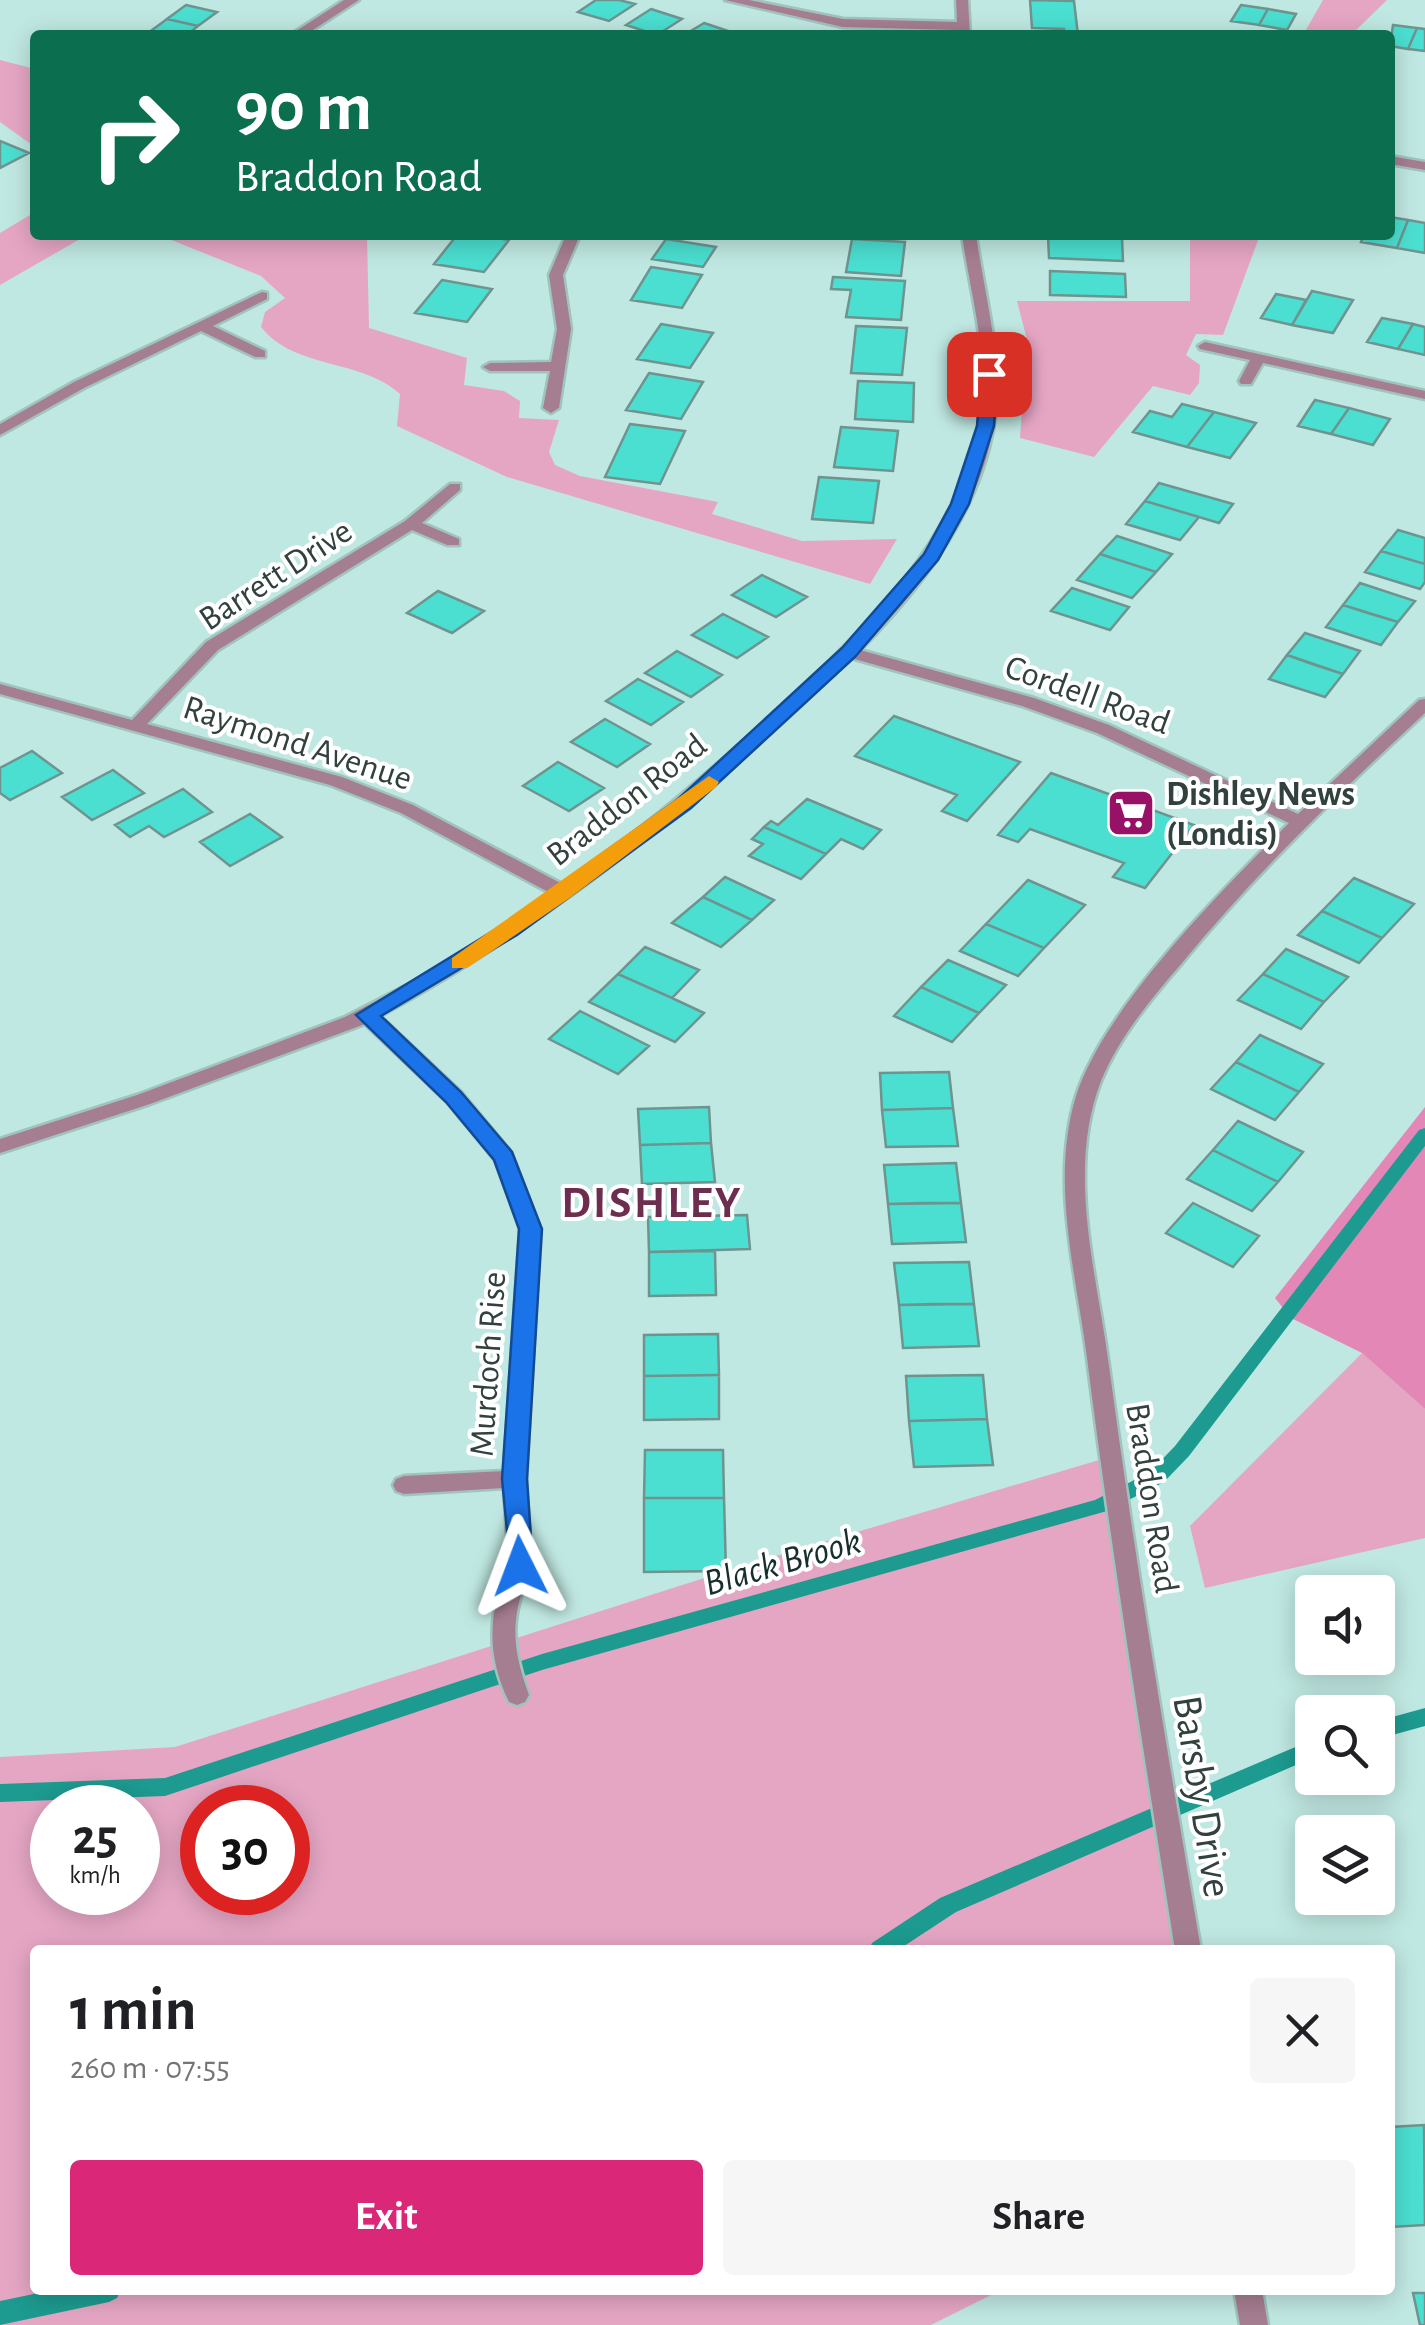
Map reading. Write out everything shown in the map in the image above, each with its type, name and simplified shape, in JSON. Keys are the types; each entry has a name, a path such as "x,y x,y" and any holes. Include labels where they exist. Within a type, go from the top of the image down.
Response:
{"street":[{"path":"304,30 353,0"},
{"path":"731,0 843,23 964,30 962,0"},
{"path":"1395,161 1425,166"},
{"path":"552,408 564,328 556,276 571,240"},
{"name":"Braddon Road","path":"0,1146 182,1086 367,1015 460,962 684,804 848,652 932,556 976,462 986,426 989,374 969,240"},
{"path":"0,430 78,385 262,296"},
{"path":"204,327 260,354"},
{"path":"1204,346 1425,394"},
{"path":"1246,382 1258,359"},
{"path":"490,367 558,366"},
{"name":"Barrett Drive","path":"136,726 212,646 411,524 455,487"},
{"path":"411,524 453,542"},
{"name":"Cordell Road","path":"848,652 1028,702 1103,729 1297,820"},
{"name":"Raymond Avenue","path":"0,689 336,781 407,810 563,892"},
{"name":"Braddon Road","path":"1140,1654 1109,1457 1078,1202 1078,1142 1085,1098 1128,1017 1220,903 1297,820 1425,704"},
{"name":"Murdoch Rise","path":"367,1015 454,1097 504,1158 530,1229 514,1479 520,1566 499,1616 500,1651 517,1696"},
{"name":"Murdoch Rise","path":"404,1485 514,1479"},
{"name":"Barsby Drive","path":"1140,1654 1187,1945"},
{"path":"1249,2295 1254,2325"}],"shaded area":[{"path":"1323,0 1387,0 1356,30 1306,30"},
{"path":"0,60 30,68 30,143 0,122"},
{"path":"30,215 30,240 78,240 0,285 0,233"},
{"path":"171,240 367,240 369,328 467,358 464,385 504,391 520,401 519,418 559,420 549,452 555,465 580,476 718,502 712,514 802,541 897,539 870,584 507,477 397,426 400,394 384,383 367,374 310,358 275,341 261,327 265,312 285,298 261,276"},
{"path":"1190,240 1258,240 1223,335 1196,334 1186,355 1200,365 1199,383 1190,395 1153,386 1094,457 1020,438 1027,340 1017,301 1190,301"},
{"path":"1425,1107 1425,1409 1362,1353 1291,1318 1275,1298"},
{"path":"1362,1353 1425,1409 1425,1538 1205,1588 1190,1526"},
{"path":"1109,1457 1187,1945 30,1945 30,2295 991,2295 931,2325 0,2325 0,1757 175,1747 726,1571"}],"building":[{"path":"596,0 635,4 609,21 578,12"},
{"path":"1030,0 1074,1 1077,30 1032,28"},
{"path":"186,5 217,12 198,26 167,19"},
{"path":"1241,5 1268,9 1259,25 1231,21"},
{"path":"651,9 682,19 665,30 626,25"},
{"path":"1268,9 1296,14 1287,30 1259,25"},
{"path":"167,19 198,26 193,30 152,30"},
{"path":"704,23 725,30 692,30"},
{"path":"1393,25 1417,28 1408,49 1395,47"},
{"path":"1417,28 1425,29 1425,51 1408,49"},
{"path":"0,141 29,153 0,168"},
{"path":"1395,218 1408,220 1397,248 1361,242 1395,240"},
{"path":"1408,220 1425,223 1425,253 1397,248"},
{"path":"453,240 509,240 484,272 434,264"},
{"path":"665,240 716,247 703,267 652,259"},
{"path":"852,240 905,242 901,276 846,272"},
{"path":"1048,240 1122,240 1123,261 1049,258"},
{"path":"651,267 702,275 682,308 631,300"},
{"path":"1050,271 1125,274 1126,297 1050,295"},
{"path":"833,277 905,281 901,320 846,317 851,290 831,289"},
{"path":"442,280 492,289 467,322 415,313"},
{"path":"1312,291 1353,300 1333,333 1292,325"},
{"path":"1276,294 1306,300 1292,325 1261,318"},
{"path":"1382,318 1413,324 1398,349 1367,342"},
{"path":"661,324 713,333 690,368 637,359"},
{"path":"1413,324 1425,327 1425,355 1398,349"},
{"path":"856,326 907,328 902,375 851,373"},
{"path":"649,373 703,382 681,419 626,410"},
{"path":"858,381 914,383 913,422 855,419"},
{"path":"1315,400 1349,408 1331,434 1298,426"},
{"path":"1182,404 1214,412 1187,447 1133,432 1150,411 1172,417"},
{"path":"1349,408 1390,419 1373,445 1331,434"},
{"path":"1214,412 1256,423 1230,458 1187,447"},
{"path":"630,424 685,431 660,484 605,477"},
{"path":"841,427 898,431 893,471 834,467"},
{"path":"819,477 879,481 873,523 812,519"},
{"path":"1159,483 1233,504 1219,523 1145,501"},
{"path":"1145,501 1199,517 1180,540 1126,524"},
{"path":"1398,530 1425,538 1425,564 1381,551"},
{"path":"1117,536 1172,554 1156,572 1100,554"},
{"path":"1381,551 1425,564 1425,582 1420,589 1365,572"},
{"path":"1100,554 1156,572 1132,598 1077,580"},
{"path":"762,575 807,597 776,617 732,595"},
{"path":"1360,583 1415,601 1398,622 1343,605"},
{"path":"1072,588 1129,607 1110,630 1051,611"},
{"path":"438,591 484,611 452,633 407,613"},
{"path":"1343,605 1398,622 1381,645 1326,627"},
{"path":"723,614 768,637 737,658 692,635"},
{"path":"1305,633 1360,651 1343,674 1287,655"},
{"path":"677,651 722,675 691,697 645,673"},
{"path":"1287,655 1343,674 1325,697 1269,679"},
{"path":"638,679 683,702 651,725 606,701"},
{"path":"894,716 1020,762 967,821 942,811 957,795 855,756"},
{"path":"605,719 650,744 617,767 571,742"},
{"path":"32,751 62,773 10,800 0,793 0,768"},
{"path":"558,762 604,788 569,811 523,786"},
{"path":"113,770 144,793 92,820 62,797"},
{"path":"1051,773 1194,825 1145,888 1113,877 1124,863 1030,829 1018,842 998,835"},
{"path":"183,789 212,812 164,837 149,826 130,837 115,825"},
{"path":"807,799 881,830 863,849 841,839 826,854 764,827 771,821 778,825"},
{"path":"250,814 282,837 230,866 200,842"},
{"path":"764,827 826,854 801,879 749,856 763,844 752,839"},
{"path":"725,877 774,900 752,920 703,897"},
{"path":"1354,878 1414,904 1382,938 1322,911"},
{"path":"1028,880 1085,905 1044,948 986,924"},
{"path":"703,897 752,920 721,947 672,923"},
{"path":"1322,911 1382,938 1359,963 1298,935"},
{"path":"986,924 1044,948 1018,976 960,951"},
{"path":"645,947 699,970 672,998 618,974"},
{"path":"1286,949 1348,977 1324,1002 1263,974"},
{"path":"948,960 1006,985 979,1013 921,987"},
{"path":"618,974 704,1013 675,1042 589,1002"},
{"path":"1263,974 1324,1002 1301,1029 1238,1000"},
{"path":"921,987 979,1013 952,1042 894,1016"},
{"path":"580,1011 649,1046 618,1074 549,1039"},
{"path":"1260,1035 1323,1064 1299,1092 1236,1062"},
{"path":"1236,1062 1299,1092 1275,1120 1211,1089"},
{"path":"949,1072 953,1108 882,1110 880,1073"},
{"path":"709,1107 711,1143 640,1145 638,1109"},
{"path":"953,1108 958,1146 886,1147 882,1110"},
{"path":"1238,1121 1303,1152 1278,1182 1213,1150"},
{"path":"711,1143 715,1182 642,1184 640,1145"},
{"path":"1213,1150 1278,1182 1252,1211 1187,1179"},
{"path":"956,1163 961,1203 888,1204 884,1165"},
{"path":"961,1203 966,1242 892,1244 888,1204"},
{"path":"1193,1203 1259,1236 1233,1267 1166,1233"},
{"path":"747,1215 750,1249 649,1252 648,1217"},
{"path":"715,1251 716,1295 649,1296 649,1252"},
{"path":"969,1262 974,1304 899,1305 894,1263"},
{"path":"974,1304 979,1346 903,1348 899,1305"},
{"path":"718,1334 719,1375 644,1376 644,1335"},
{"path":"719,1375 719,1419 644,1420 644,1376"},
{"path":"983,1375 987,1419 909,1421 906,1376"},
{"path":"987,1419 993,1465 914,1467 909,1421"},
{"path":"987,1419 993,1465 914,1467 909,1421"},
{"path":"645,1450 723,1450 724,1498 644,1498"},
{"path":"644,1498 724,1498 726,1571 644,1572"},
{"path":"1424,2125 1425,2225 1395,2227 1395,2127"},
{"path":"1413,2293 1425,2293 1425,2325 1420,2325"}],"waterway":[{"name":"Black Brook","path":"0,1793 165,1787 542,1662 1100,1506 1157,1477 1182,1451 1425,1134"},
{"name":"Black Brook","path":"1395,1725 1425,1717"},
{"name":"Black Brook","path":"888,1945 948,1905 1295,1756"},
{"name":"Black Brook","path":"0,2313 85,2295"}],"slow traffic":[{"path":"460,963 563,892 709,782"}],"place":[{"name":"Dishley News (Londis)","path":"1131,813"}],"district":[{"name":"DISHLEY","path":"652,1201"}],"route":[{"path":"520,1566 514,1479 530,1229 504,1158 454,1097 367,1015 510,930 684,804 748,748 886,613 932,556 960,504 986,426 989,374"}]}
